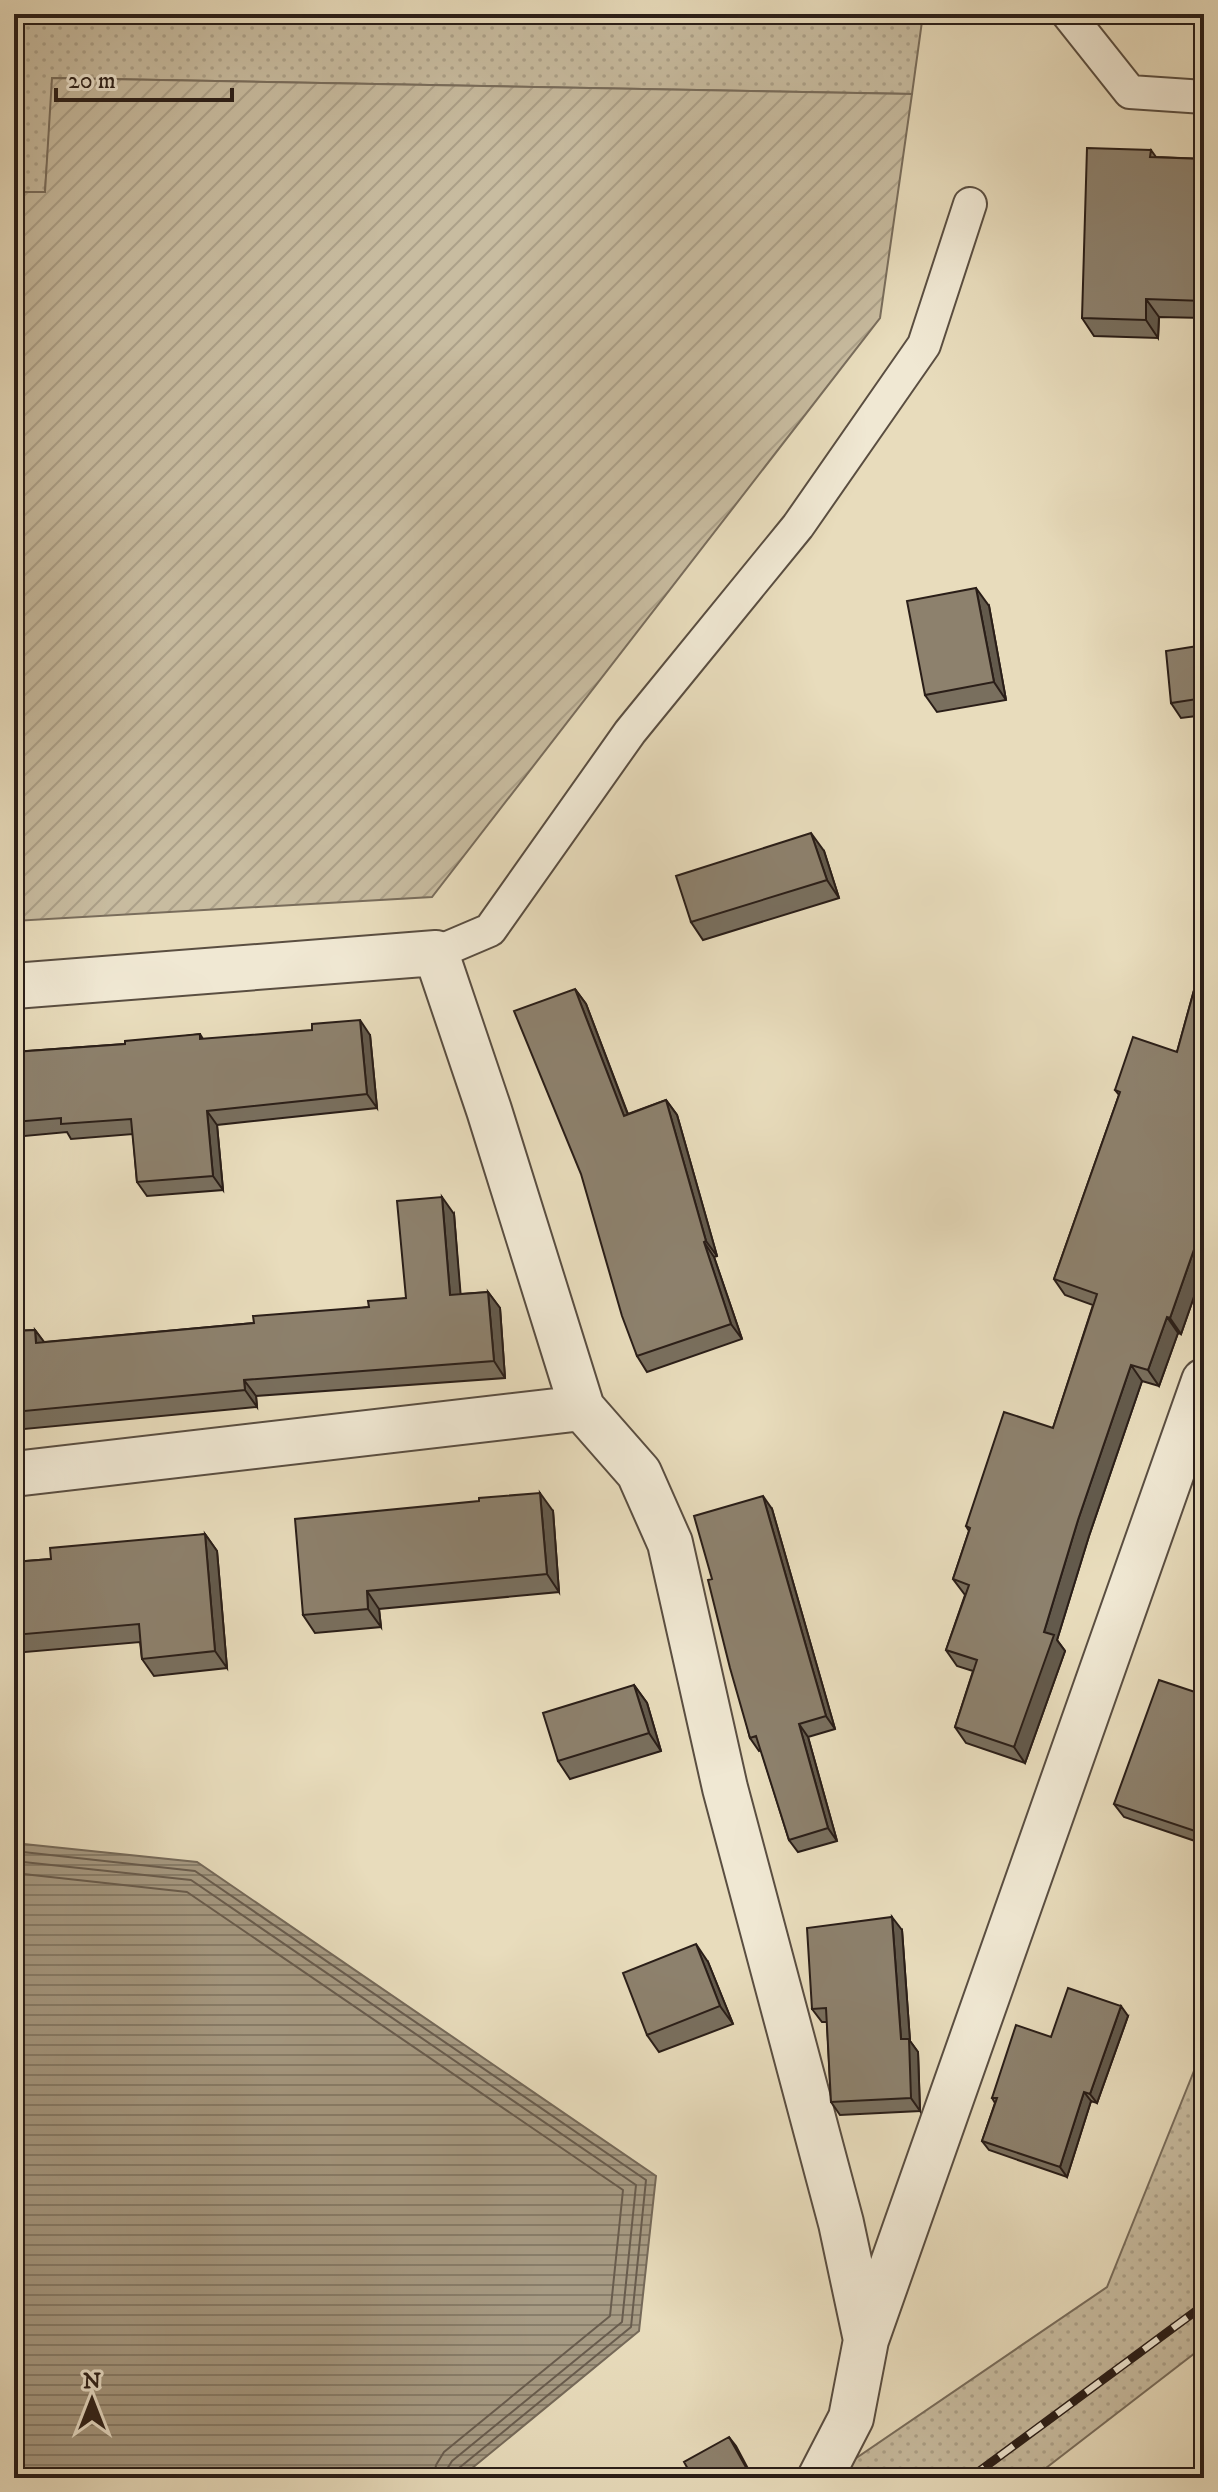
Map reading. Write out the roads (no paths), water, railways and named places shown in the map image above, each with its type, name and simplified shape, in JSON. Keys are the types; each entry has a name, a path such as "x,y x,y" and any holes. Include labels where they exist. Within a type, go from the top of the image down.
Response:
{"street":[{"path":"14,986 436,953 489,1110 582,1408 639,1473 670,1543 725,1788 841,2223 866,2340"},
{"path":"820,2478 851,2418 866,2340 1204,1381"},
{"path":"14,1474 582,1408"}],"lane":[{"path":"1068,14 1130,92 1204,97"},
{"path":"436,953 490,930 630,732 798,526 924,345 970,204"}],"water":[{"path":"14,1843 197,1862 656,2176 639,2331 460,2478 14,2478"}],"railway":[{"path":"970,2478 1204,2305"}]}
